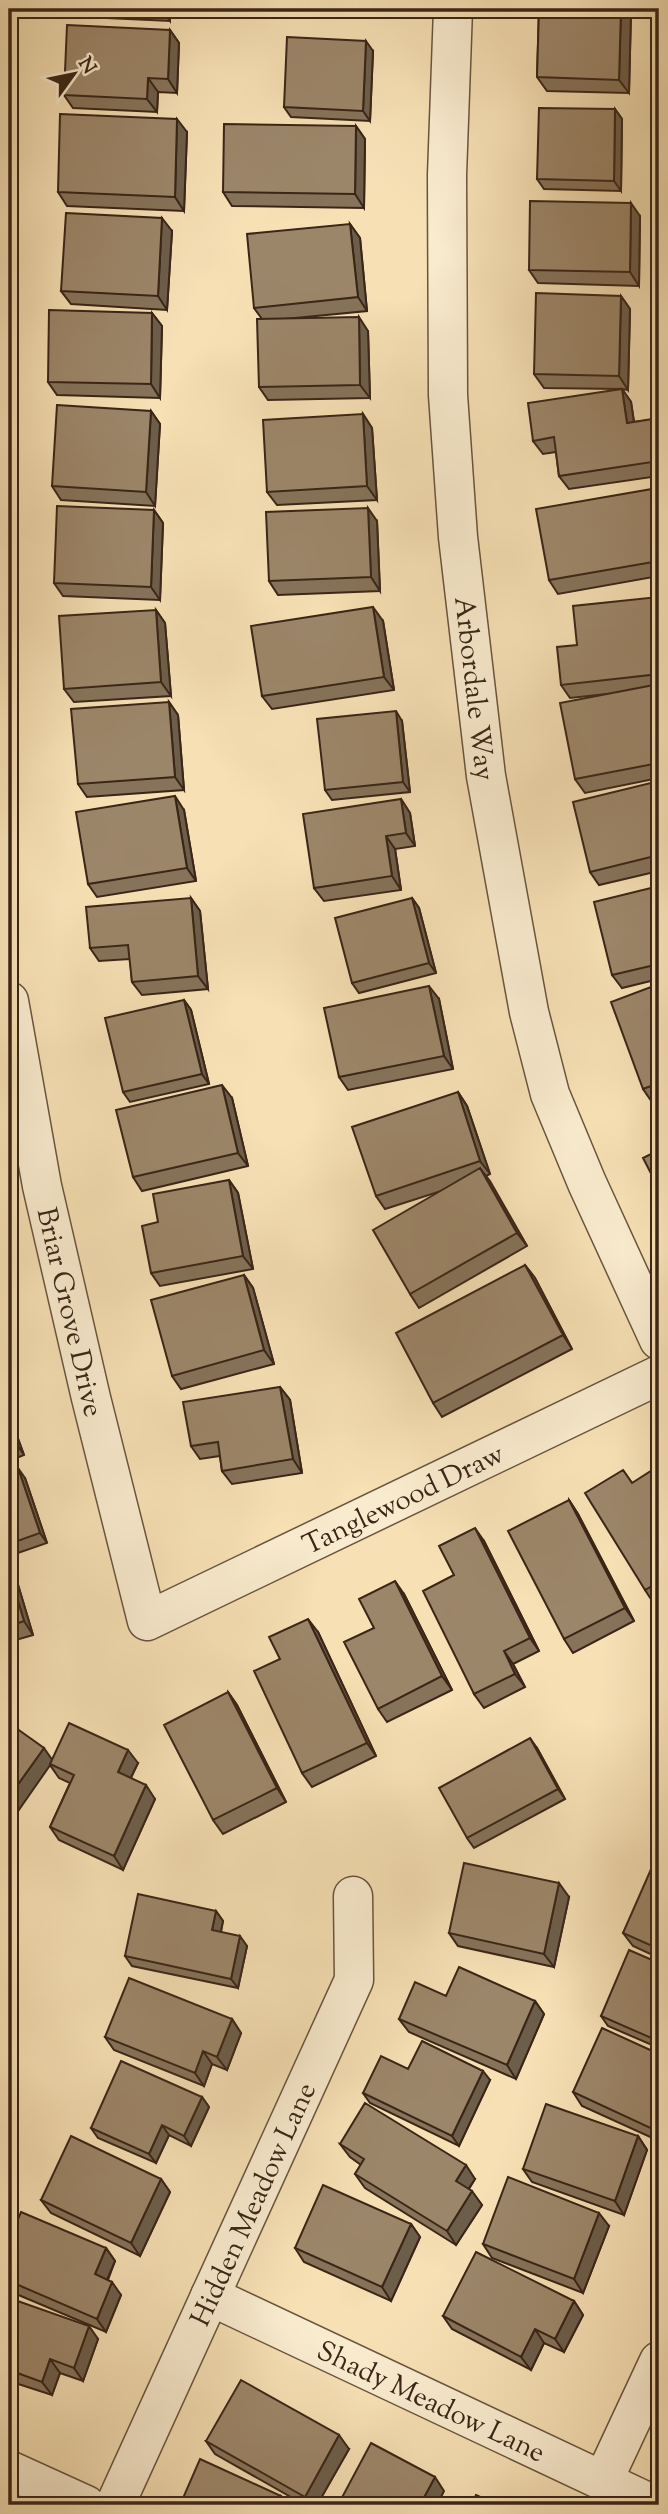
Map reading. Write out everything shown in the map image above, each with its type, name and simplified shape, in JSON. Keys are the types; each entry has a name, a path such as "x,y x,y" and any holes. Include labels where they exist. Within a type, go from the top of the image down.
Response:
{"street":[{"name":"Arbordale Way","path":"453,9 447,175 448,395 458,537 486,776 529,1012 551,1094 587,1183 659,1340"},
{"name":"Briar Grove Drive","path":"9,1001 42,1186 91,1398 147,1620"},
{"name":"Tanglewood Draw","path":"147,1620 659,1375"},
{"name":"Hidden Meadow Lane","path":"115,2505 354,1980 353,1896"},
{"name":"Shady Meadow Lane","path":"210,2296 654,2505"},
{"path":"603,2480 659,2361"},
{"path":"9,2470 86,2505"}],"building":[{"path":"539,9 621,9 619,80 537,77"},
{"path":"67,25 170,30 168,79 148,78 147,99 64,95"},
{"path":"287,37 366,41 363,111 284,107"},
{"path":"539,108 615,109 614,181 537,179"},
{"path":"60,114 177,119 175,197 58,192"},
{"path":"224,124 356,126 355,194 223,192"},
{"path":"530,201 631,203 630,272 529,270"},
{"path":"66,213 162,218 158,296 61,291"},
{"path":"350,224 358,297 254,308 247,234"},
{"path":"536,293 621,296 619,376 534,374"},
{"path":"49,310 152,313 151,384 48,382"},
{"path":"359,317 360,385 259,387 257,319"},
{"path":"622,389 627,423 659,418 659,461 559,476 554,437 533,441 528,403"},
{"path":"57,405 151,411 146,492 52,486"},
{"path":"363,414 367,486 267,492 263,420"},
{"path":"652,489 659,532 659,561 549,580 536,509"},
{"path":"57,506 154,510 151,587 54,583"},
{"path":"368,508 371,577 269,581 266,512"},
{"path":"658,597 659,674 561,685 557,647 577,645 573,606"},
{"path":"373,607 384,677 262,696 251,626"},
{"path":"156,610 161,682 64,689 59,616"},
{"path":"659,684 659,763 575,779 560,703"},
{"path":"169,702 175,777 78,784 71,709"},
{"path":"396,711 403,782 325,790 317,719"},
{"path":"659,781 659,855 590,872 573,802"},
{"path":"175,796 187,868 88,884 76,812"},
{"path":"401,799 406,833 386,836 392,876 314,888 303,814"},
{"path":"659,886 659,964 612,975 594,902"},
{"path":"191,898 198,976 132,982 128,945 90,948 86,907"},
{"path":"412,898 429,963 352,983 335,918"},
{"path":"659,984 659,1083 643,1089 611,1002"},
{"path":"429,986 444,1056 339,1077 324,1008"},
{"path":"184,1000 202,1074 123,1092 105,1018"},
{"path":"222,1085 238,1153 133,1177 116,1110"},
{"path":"458,1092 480,1161 376,1196 352,1127"},
{"path":"659,1150 659,1189 643,1158"},
{"path":"480,1168 517,1233 410,1294 373,1230"},
{"path":"229,1180 243,1256 151,1273 142,1226 158,1222 153,1194"},
{"path":"525,1265 563,1335 433,1403 396,1333"},
{"path":"244,1275 264,1350 172,1376 151,1300"},
{"path":"280,1387 293,1459 222,1471 218,1442 191,1446 183,1402"},
{"path":"9,1426 15,1442 9,1444"},
{"path":"18,1468 40,1533 9,1544 9,1471"},
{"path":"654,1469 659,1478 659,1582 645,1590 585,1493 623,1470 632,1483"},
{"path":"569,1500 625,1608 564,1639 508,1531"},
{"path":"475,1528 530,1638 504,1651 515,1674 474,1694 423,1591 454,1575 439,1546"},
{"path":"9,1571 24,1621 9,1626"},
{"path":"395,1581 442,1676 378,1709 344,1642 374,1628 359,1599"},
{"path":"308,1619 367,1743 302,1773 254,1671 280,1659 269,1637"},
{"path":"228,1692 277,1788 213,1820 164,1725"},
{"path":"9,1723 44,1748 9,1797"},
{"path":"69,1723 128,1750 118,1772 146,1785 114,1856 50,1827 74,1775 50,1764"},
{"path":"530,1738 558,1789 467,1838 439,1788"},
{"path":"464,1863 559,1883 544,1954 449,1933"},
{"path":"652,1867 659,1871 659,1949 623,1933"},
{"path":"138,1894 216,1911 212,1930 240,1936 231,1979 125,1956"},
{"path":"629,1950 659,1963 659,2032 656,2040 601,2016"},
{"path":"459,1967 535,2001 507,2065 399,2019 415,1982 446,1996"},
{"path":"129,1978 232,2019 217,2057 203,2051 195,2073 105,2037"},
{"path":"602,2028 659,2054 659,2132 573,2092"},
{"path":"422,2041 483,2071 452,2136 363,2093 381,2056 408,2069"},
{"path":"121,2061 202,2097 184,2136 162,2125 149,2154 91,2128"},
{"path":"365,2103 466,2165 456,2181 472,2191 447,2231 355,2174 364,2159 340,2144"},
{"path":"546,2104 638,2136 615,2201 523,2169"},
{"path":"71,2136 161,2179 131,2243 41,2200"},
{"path":"508,2177 599,2213 574,2279 483,2244"},
{"path":"323,2185 411,2224 382,2287 295,2248"},
{"path":"21,2212 106,2248 95,2274 112,2282 97,2319 9,2281 9,2240"},
{"path":"476,2252 574,2301 555,2339 535,2329 521,2357 443,2316"},
{"path":"9,2298 89,2326 74,2368 50,2359 42,2382 9,2370"},
{"path":"241,2380 339,2435 305,2497 206,2441"},
{"path":"371,2443 435,2477 420,2505 338,2505"},
{"path":"200,2459 281,2496 277,2505 180,2505"},
{"path":"476,2495 497,2505 471,2505"},
{"path":"448,2500 458,2505 445,2505"}]}
